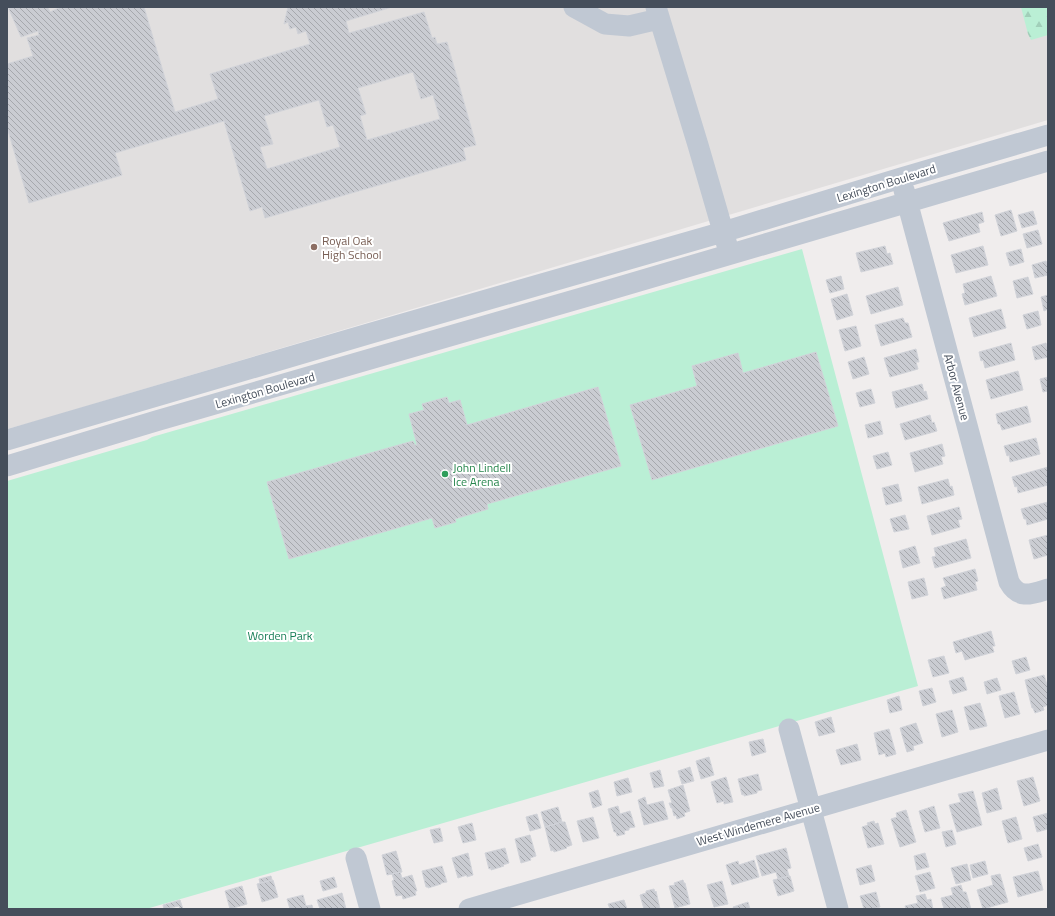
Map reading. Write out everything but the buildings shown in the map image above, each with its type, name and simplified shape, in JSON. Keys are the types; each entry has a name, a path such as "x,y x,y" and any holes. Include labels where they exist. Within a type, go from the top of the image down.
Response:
{"street":[{"path":"574,7 605,24 629,26 658,13 730,255"},
{"name":"Lexington Boulevard","path":"7,466 13,445 9,439 723,232 1048,135"},
{"name":"Lexington Boulevard","path":"7,466 1048,161"},
{"name":"Arbor Avenue","path":"901,178 1009,582 1018,593 1033,594 1048,589"},
{"path":"595,269 602,292"},
{"path":"450,311 457,334"},
{"path":"368,334 375,358"},
{"path":"149,398 156,422"},
{"path":"789,729 838,909"},
{"name":"West Windemere Avenue","path":"469,909 1048,740"},
{"path":"356,858 370,909"}],"shaded area":[{"name":"Royal Oak High School","path":"7,7 1048,7 1048,120 7,429"}],"green space":[{"path":"1021,7 1048,7 1048,35 1031,40"},
{"name":"Worden Park","path":"802,249 918,686 146,909 7,909 7,481 147,440 152,437"}],"place":[{"name":"Royal Oak High School","path":"314,247"},
{"name":"John Lindell Ice Arena","path":"445,474"}]}
